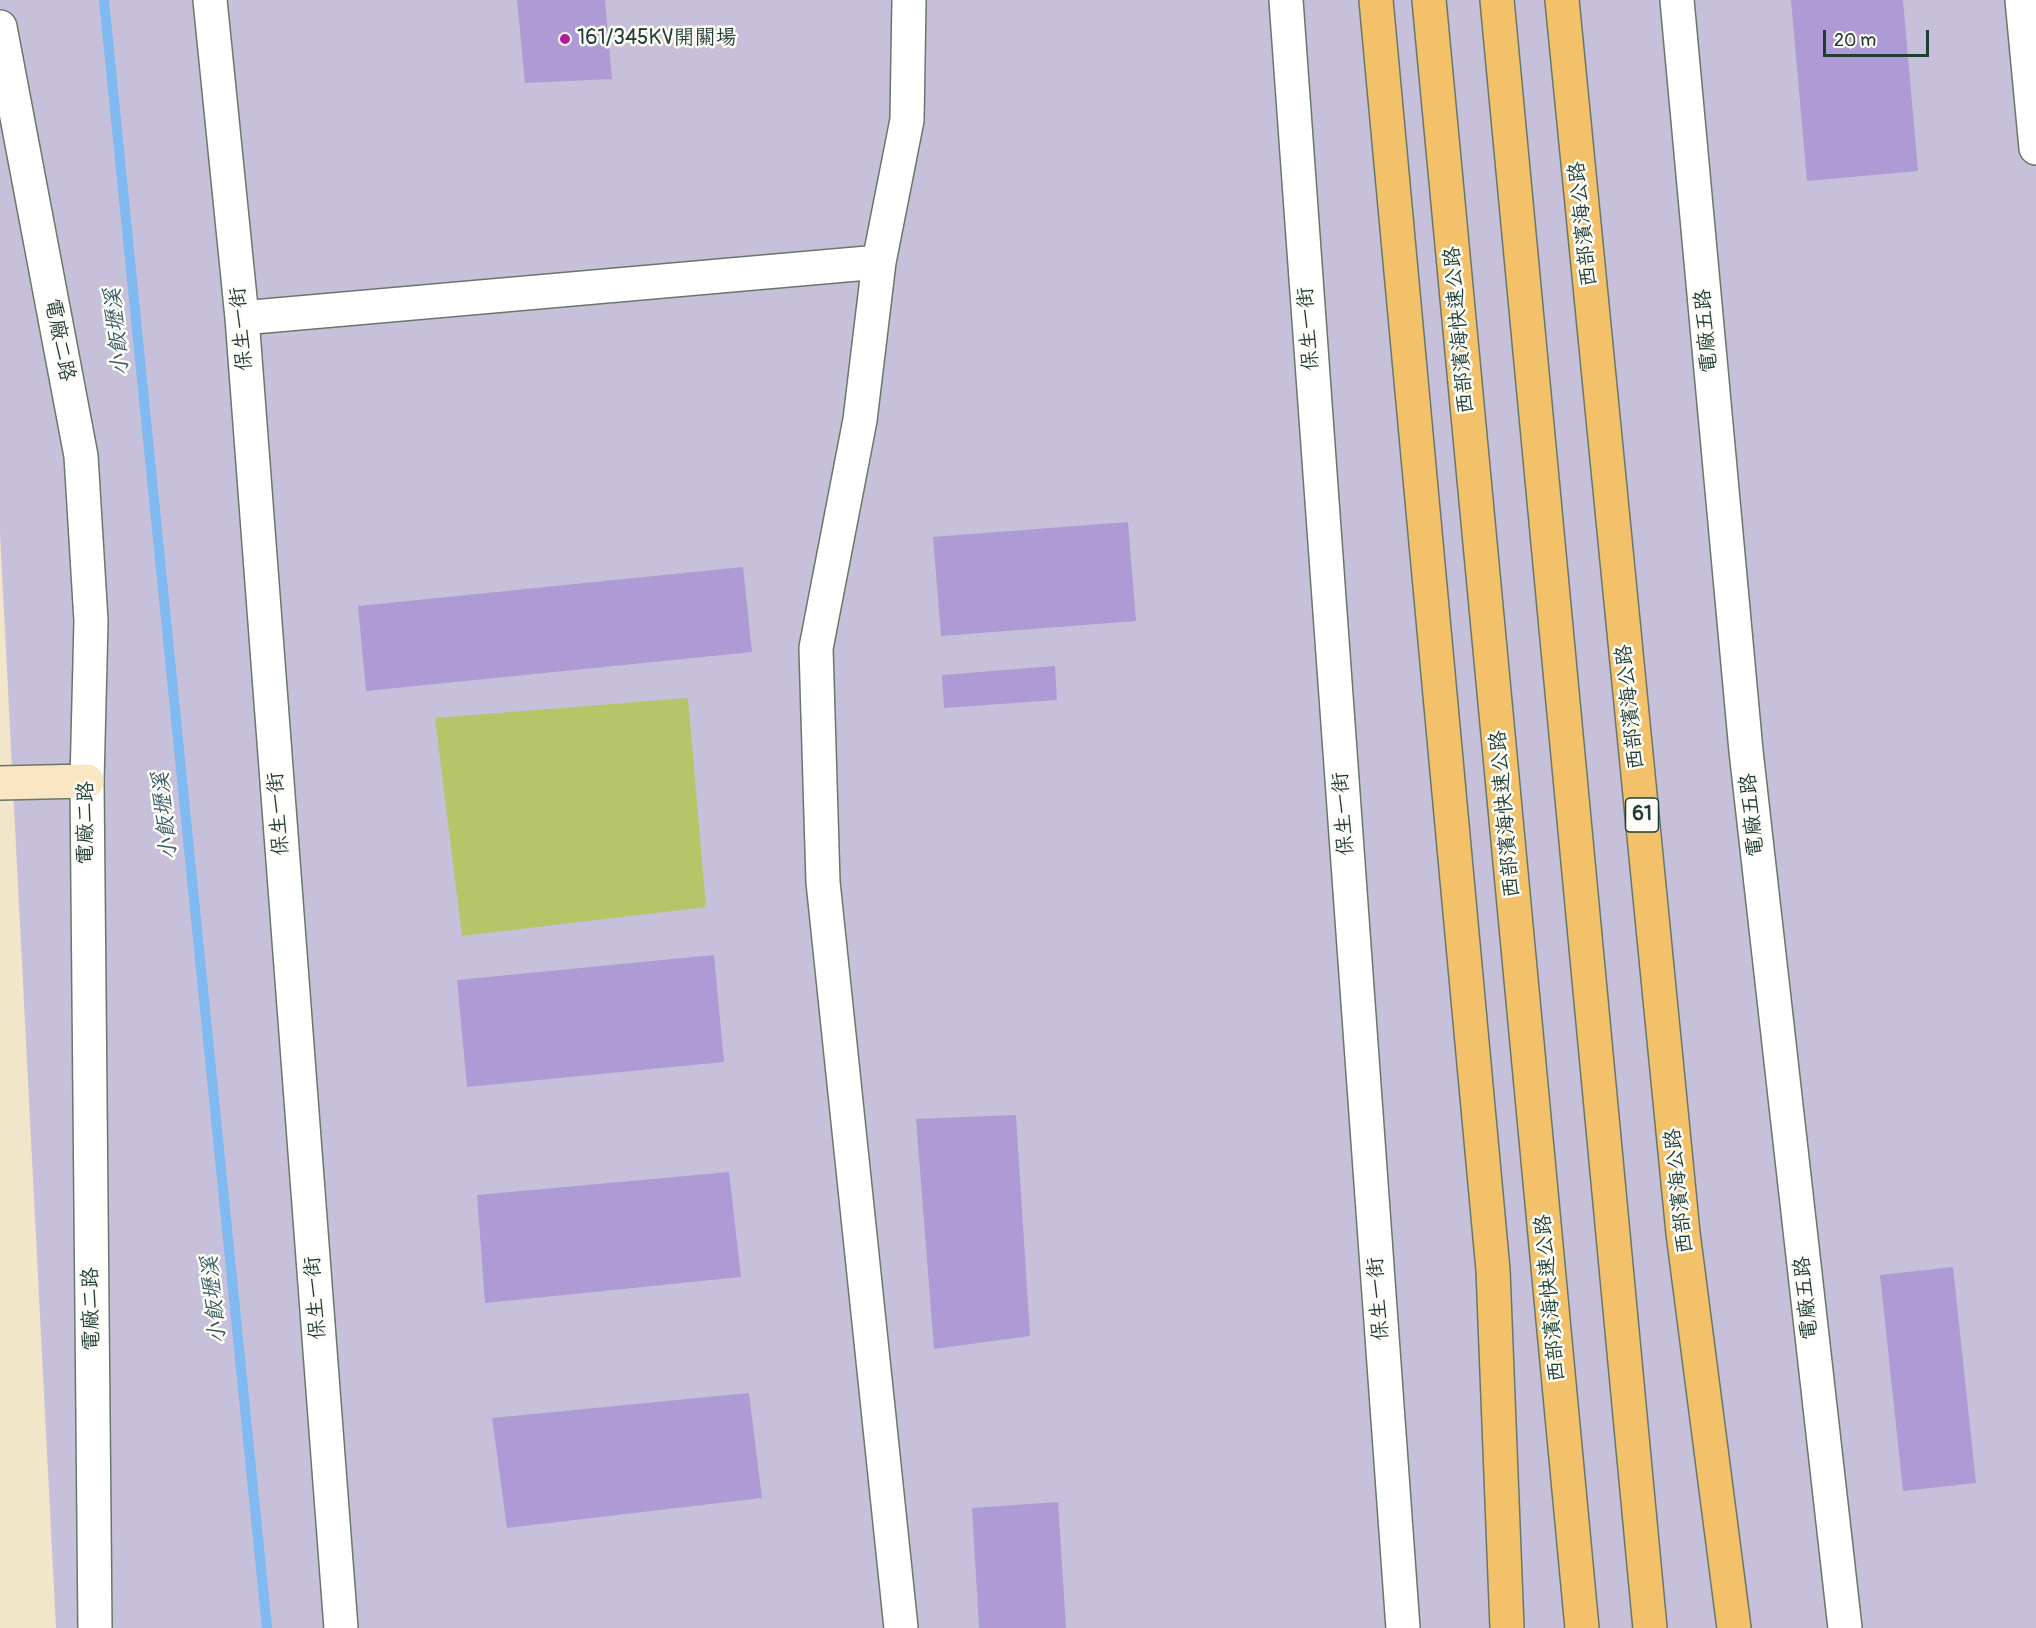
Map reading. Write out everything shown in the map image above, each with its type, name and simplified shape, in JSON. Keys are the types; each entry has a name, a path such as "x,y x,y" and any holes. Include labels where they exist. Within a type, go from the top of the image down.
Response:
{"main road":[{"path":"1376,0 1493,1270 1507,1628"},
{"name":"西部濱海快速公路","path":"1429,0 1582,1628"},
{"path":"1497,0 1650,1628"},
{"name":"西部濱海公路","path":"1562,0 1683,1233 1734,1628"}],"street":[{"name":"保生一街","path":"210,0 242,318 341,1628"},
{"path":"901,1628 823,882 816,648 860,420 879,262 907,120 909,0"},
{"name":"保生一街","path":"1286,0 1403,1628"},
{"name":"電廠五路","path":"1677,0 1746,752 1845,1628"},
{"path":"2022,0 2036,148"},
{"name":"電廠二路","path":"0,27 81,456 91,621 87,781 94,1628"},
{"path":"242,318 879,262"},
{"path":"0,783 87,781"}],"shaded area":[{"path":"0,0 2036,0 2036,1628 56,1628 0,533"}],"green space":[{"path":"688,698 706,907 462,936 435,718"}],"building":[{"name":"161/345KV開關場","path":"517,0 605,0 612,79 525,83"},
{"path":"1791,0 1903,0 1918,171 1807,181"},
{"path":"1128,522 1136,621 941,636 933,537"},
{"path":"743,567 752,652 366,691 358,606"},
{"path":"1055,666 1057,700 944,708 942,675"},
{"path":"714,955 724,1062 467,1087 457,980"},
{"path":"1016,1115 1030,1336 934,1349 916,1119"},
{"path":"729,1172 741,1277 485,1303 477,1195"},
{"path":"1953,1267 1976,1483 1903,1491 1880,1275"},
{"path":"749,1393 762,1498 507,1528 492,1418"},
{"path":"1058,1502 1066,1628 979,1628 972,1508"}],"waterway":[{"name":"小飯壢溪","path":"104,0 267,1628"}],"place":[{"name":"161/345KV開關場","path":"565,39"}]}
